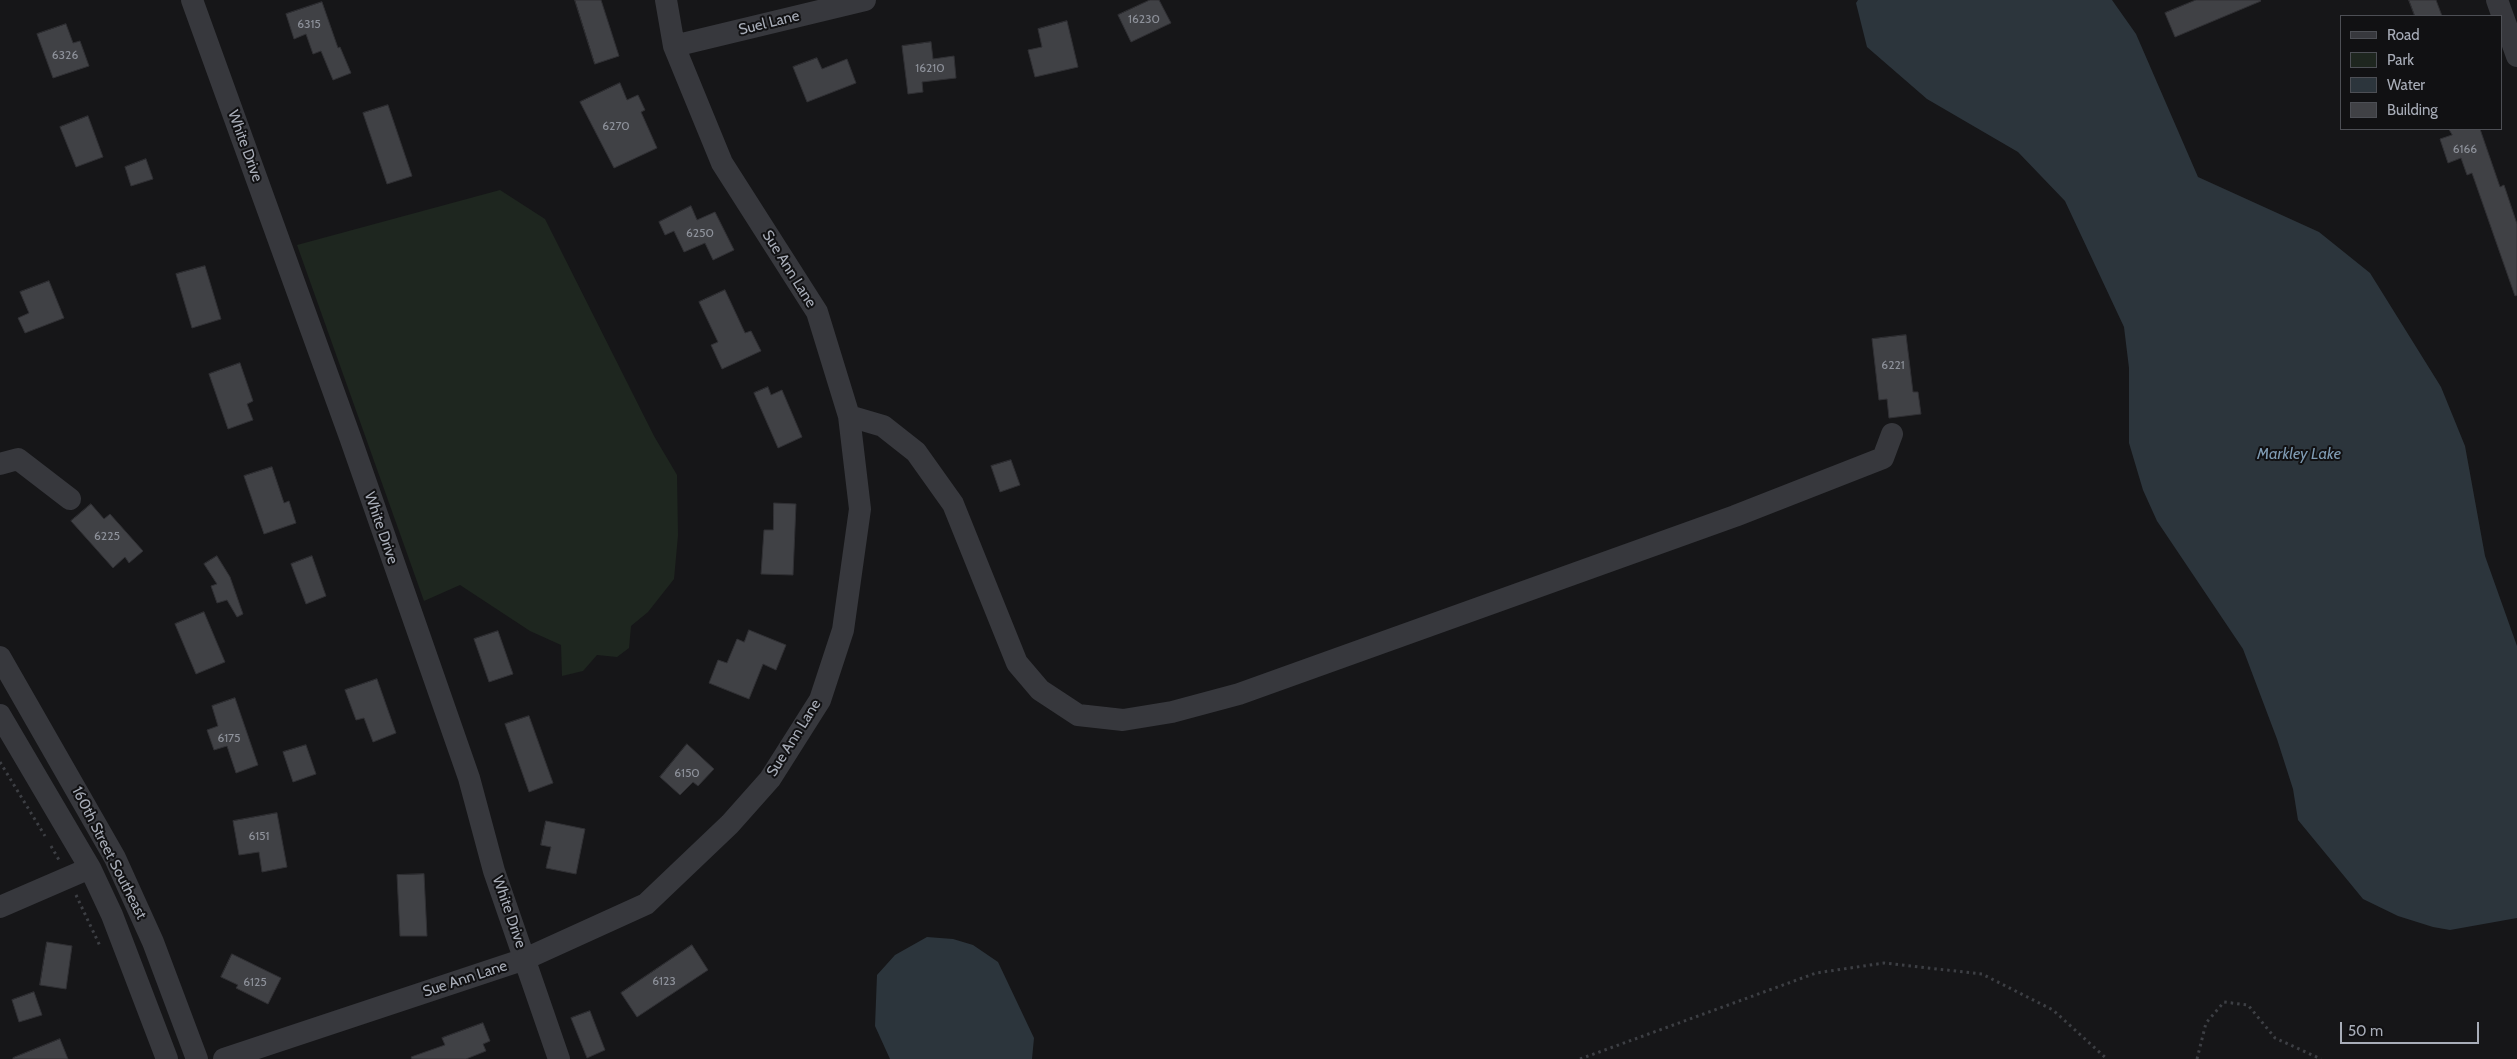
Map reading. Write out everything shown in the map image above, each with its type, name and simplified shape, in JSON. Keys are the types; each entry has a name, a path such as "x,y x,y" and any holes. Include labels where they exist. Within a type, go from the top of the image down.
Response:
{"street":[{"name":"White Drive","path":"192,0 350,437 466,769 494,871 559,1059"},
{"name":"Sue Ann Lane","path":"224,1059 525,959 646,904 730,824 770,779 820,700 843,630 860,509 849,416 817,312 722,163 674,46 666,0"},
{"name":"Suel Lane","path":"674,46 865,0"},
{"path":"2497,0 2517,56"},
{"path":"849,416 882,426 916,452 953,504 1017,663 1040,690 1078,715 1123,720 1172,712 1239,694 1735,516 1882,458 1892,434"},
{"path":"0,464 18,459 70,499"},
{"name":"160th Street Southeast","path":"0,657 114,858 153,942 197,1059"},
{"name":"160th Street Southeast","path":"0,715 90,868 115,922 166,1059"},
{"path":"0,907 90,868"}],"path":[{"path":"0,762 68,877 101,949"},
{"path":"1580,1059 1816,973 1884,963 1982,974 2053,1010 2107,1059"},
{"path":"2197,1059 2206,1022 2224,1002 2248,1005 2275,1038 2321,1059"}],"green space":[{"path":"500,190 545,219 654,436 677,475 678,535 674,579 648,612 631,626 629,648 617,657 597,655 583,671 562,676 561,645 530,631 460,585 424,601 297,245"}],"water":[{"name":"Markley Lake","path":"1858,0 2112,0 2136,34 2198,177 2319,232 2370,273 2441,387 2465,446 2485,556 2517,646 2517,918 2450,930 2433,927 2398,916 2363,899 2298,820 2293,789 2277,739 2243,649 2157,521 2143,490 2129,443 2129,368 2124,327 2065,201 2018,152 1927,99 1867,47 1856,3"},
{"path":"927,937 953,939 973,945 998,962 1034,1038 1032,1059 890,1059 875,1026 877,975 895,955"}],"building":[{"path":"575,0 601,0 619,56 595,64"},
{"path":"1150,0 1159,0 1171,23 1131,42 1118,15"},
{"path":"2196,0 2261,1 2175,37 2165,13"},
{"path":"2409,0 2436,0 2442,15 2415,15"},
{"path":"322,2 338,48 340,47 351,73 333,80 321,51 313,54 306,34 294,39 286,14"},
{"path":"1067,21 1078,67 1035,77 1028,50 1042,47 1038,29"},
{"path":"66,24 73,43 80,41 89,66 53,78 37,34"},
{"path":"931,42 933,59 954,56 956,78 922,82 923,92 908,94 902,46"},
{"path":"817,58 822,69 847,59 856,83 807,102 793,67"},
{"path":"620,83 627,100 638,95 645,110 641,112 657,148 614,168 580,102"},
{"path":"388,105 412,176 387,184 363,113"},
{"path":"88,116 103,157 76,167 60,127"},
{"path":"2450,130 2480,130 2500,187 2504,185 2517,224 2517,295 2515,296 2472,173 2467,175 2461,158 2448,163 2440,139 2452,135"},
{"path":"146,159 153,179 131,186 125,167"},
{"path":"691,206 697,220 715,212 734,250 713,260 705,243 684,252 674,231 665,235 659,222"},
{"path":"205,266 221,319 192,328 176,274"},
{"path":"49,281 64,318 25,333 18,318 29,313 20,292"},
{"path":"725,290 745,333 751,331 761,351 722,369 711,345 718,342 699,302"},
{"path":"1906,335 1913,392 1918,392 1921,414 1889,418 1887,399 1879,400 1872,339"},
{"path":"240,363 253,401 247,404 253,420 228,429 209,374"},
{"path":"768,387 771,395 782,390 802,437 778,448 754,393"},
{"path":"1011,460 1020,485 1000,492 991,466"},
{"path":"272,467 284,503 289,501 296,523 264,534 244,476"},
{"path":"774,503 796,504 793,575 761,574 764,530 773,530"},
{"path":"91,504 104,519 110,514 143,551 129,563 125,557 113,568 71,521"},
{"path":"217,556 230,577 243,614 237,617 227,600 217,603 211,586 217,584 204,564"},
{"path":"312,556 326,596 306,604 291,564"},
{"path":"204,612 225,662 196,674 175,624"},
{"path":"749,630 786,645 776,670 763,664 749,699 709,683 718,660 727,663 737,639 744,642"},
{"path":"498,631 513,674 489,682 474,639"},
{"path":"377,679 396,733 373,742 364,718 356,720 345,690"},
{"path":"235,698 258,765 236,773 227,746 214,750 207,730 218,726 212,706"},
{"path":"529,716 553,783 529,792 505,724"},
{"path":"687,744 714,769 698,786 693,782 680,795 660,777"},
{"path":"306,745 316,774 293,782 283,752"},
{"path":"277,813 287,867 262,872 259,852 239,855 233,821"},
{"path":"546,821 585,829 576,874 546,868 551,847 541,845"},
{"path":"424,874 427,936 400,936 397,875"},
{"path":"47,942 72,946 66,989 40,985"},
{"path":"692,945 708,970 637,1017 621,993"},
{"path":"232,954 281,978 268,1004 236,988 238,985 221,977"},
{"path":"34,992 42,1015 19,1022 12,1000"},
{"path":"590,1011 605,1050 587,1058 571,1018"},
{"path":"483,1023 490,1041 483,1044 486,1051 466,1059 412,1059 411,1057 445,1045 442,1038"},
{"path":"60,1039 68,1059 13,1059 13,1058"}]}
